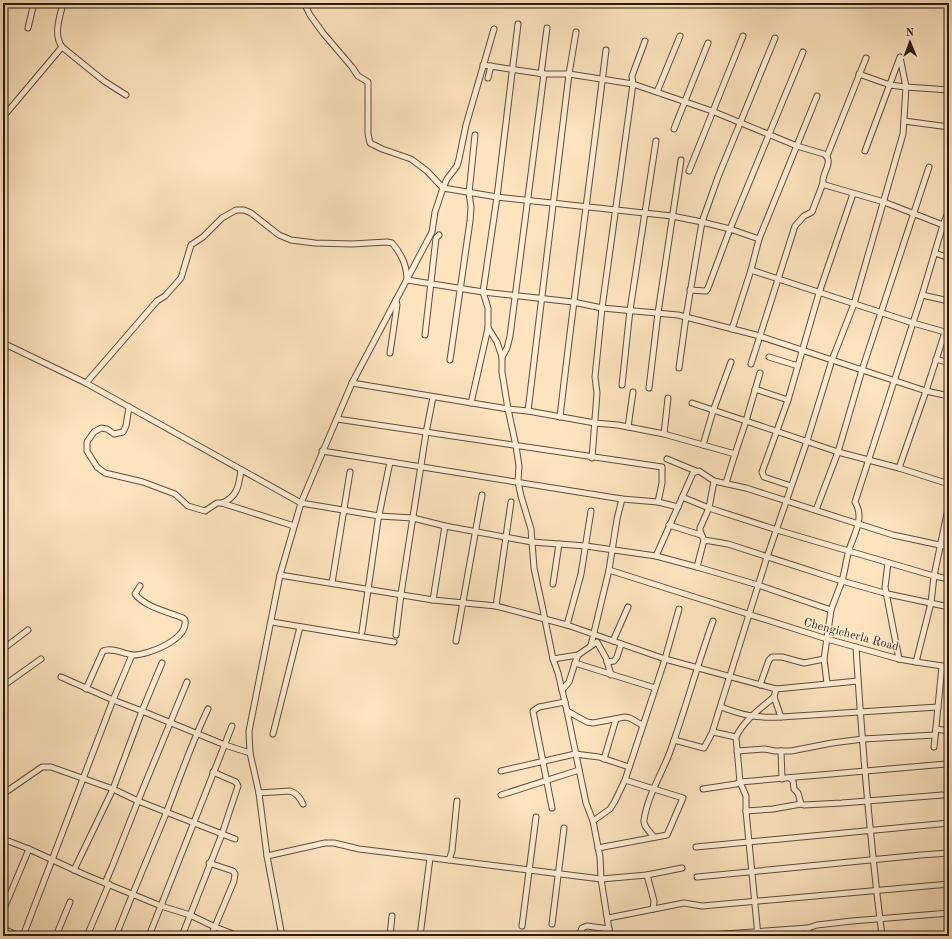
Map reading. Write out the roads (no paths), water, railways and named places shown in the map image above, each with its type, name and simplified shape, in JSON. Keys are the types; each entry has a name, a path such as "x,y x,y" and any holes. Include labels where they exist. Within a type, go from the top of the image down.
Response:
{"street":[{"path":"28,28 34,3"},
{"path":"63,3 57,31 58,39 62,47 126,95"},
{"path":"304,3 310,15 323,33 358,76 368,82 368,134 370,143 382,149 411,159 427,171 443,188 497,197 672,216 730,229 759,239"},
{"path":"471,403 488,328 488,308 483,292 497,197 518,24"},
{"path":"502,357 507,348 510,336 548,28"},
{"path":"282,936 250,753 249,731 272,622 280,575 301,503 352,383 432,232 443,188 447,179 457,166 466,125 494,30"},
{"path":"528,411 569,74 576,32"},
{"path":"657,92 680,36"},
{"path":"689,171 743,36"},
{"path":"679,368 690,290 702,222 775,38"},
{"path":"592,458 597,393 595,377 602,308 633,84 632,76 645,41"},
{"path":"674,129 708,43"},
{"path":"3,117 62,47"},
{"path":"560,417 573,302 606,50"},
{"path":"690,290 704,291 708,288 730,229 803,52"},
{"path":"674,740 704,748 713,732 767,556 807,441 832,360 854,304 903,134 906,87 900,57 865,151"},
{"path":"751,364 795,226 804,216 812,212 823,183 822,179 828,162 827,156 866,58"},
{"path":"483,65 542,74 569,74 633,84 712,111 797,146 827,156"},
{"path":"488,78 491,66"},
{"path":"859,74 890,85 949,90"},
{"path":"732,329 751,270 759,239 817,96"},
{"path":"904,121 949,127"},
{"path":"450,360 470,220 470,193 475,135"},
{"path":"622,385 630,310 656,141"},
{"path":"649,388 658,313 681,160"},
{"path":"816,510 838,452 862,370 929,167"},
{"path":"823,183 830,187 884,202 946,226"},
{"path":"791,486 764,478 762,474 788,400 819,293 853,194"},
{"path":"86,383 157,301 165,296 181,278 191,245 203,237 222,218 236,210 244,210 251,213 279,235 291,240 315,244 392,243 403,261 406,269 407,280"},
{"path":"827,684 824,659 831,610 842,581 849,551 859,524 858,508 855,502 935,254 946,226 949,210"},
{"path":"425,334 436,238 439,235"},
{"path":"935,254 949,258"},
{"path":"751,270 881,313 947,332 936,359 899,468"},
{"path":"407,280 483,292 573,302 602,308 686,317 759,336 926,391 949,396"},
{"path":"922,295 949,301"},
{"path":"390,353 397,305 396,300"},
{"path":"488,328 497,342 502,357 502,372 519,466 518,482 531,529 534,568 553,659 567,711 586,803 593,821 600,857 601,879 610,936"},
{"path":"3,343 86,383 301,503 379,516 413,518 445,526 532,542 586,546 656,556 758,585 831,610"},
{"path":"769,356 798,366"},
{"path":"936,359 949,363"},
{"path":"703,445 730,362"},
{"path":"726,483 760,373"},
{"path":"352,383 595,423 628,427 664,434 735,454"},
{"path":"755,389 788,400"},
{"path":"628,427 633,392"},
{"path":"396,635 426,433 433,397"},
{"path":"664,434 668,398"},
{"path":"692,403 838,452 899,468 949,484"},
{"path":"129,407 126,426 123,432 114,434 107,429 101,428 94,432 87,442 87,451 97,467 105,473 143,482 175,494 183,502 195,509 205,511 217,504 230,500 236,493 241,470"},
{"path":"337,419 592,458 662,467 662,483 658,502"},
{"path":"322,451 622,499 658,502 678,507"},
{"path":"667,459 699,471 714,480 746,488 894,535 949,547"},
{"path":"362,632 379,516 390,462"},
{"path":"656,556 693,473 696,471"},
{"path":"332,583 350,472"},
{"path":"697,567 703,537 700,531 701,524 709,508 714,480"},
{"path":"456,641 482,495"},
{"path":"682,497 709,508 777,530 888,563 949,579"},
{"path":"591,646 609,570 622,499"},
{"path":"496,606 511,502"},
{"path":"222,503 294,526"},
{"path":"916,662 931,603 939,545 948,517 949,504"},
{"path":"567,625 581,574 590,512"},
{"path":"433,600 445,526"},
{"path":"669,526 842,581 888,594 949,607"},
{"path":"553,584 559,544"},
{"path":"888,563 886,587 899,659"},
{"name":"Chengicherla Road","path":"609,570 827,640 899,659 949,666"},
{"path":"280,575 368,588 433,600 496,606 545,618 665,659 776,689 858,681"},
{"path":"86,689 103,651 109,650 132,655 142,654 172,642 179,636 185,624 185,620 150,606 135,594 140,586"},
{"path":"613,641 628,607"},
{"path":"593,821 610,809 616,801 625,780 665,659 679,610"},
{"path":"654,837 644,823 644,819 654,788 674,740 713,621"},
{"path":"272,622 394,642"},
{"path":"273,734 300,627"},
{"path":"3,649 28,630"},
{"path":"553,659 578,655 604,638"},
{"path":"597,642 611,674"},
{"path":"607,662 614,661 617,657 620,644"},
{"path":"856,647 860,712 866,770 866,801 882,936"},
{"path":"23,936 112,700 132,655"},
{"path":"562,690 568,682 578,655"},
{"path":"760,685 769,660 772,657 782,656 804,663 824,659"},
{"path":"3,686 41,659"},
{"path":"74,870 114,789 142,711 162,663"},
{"path":"575,663 655,688"},
{"path":"934,747 942,666"},
{"path":"61,678 225,745 250,753"},
{"path":"87,936 112,867 187,682"},
{"path":"776,689 774,697 781,717"},
{"path":"757,934 746,796 740,782 736,737 739,730 774,697"},
{"path":"552,808 533,710 539,707 565,702"},
{"path":"721,707 752,717 781,717 938,707"},
{"path":"116,936 167,811 196,733 208,709"},
{"path":"567,711 593,724 625,717 630,718 642,725"},
{"path":"604,759 616,719"},
{"path":"149,936 232,726"},
{"path":"936,729 949,731"},
{"path":"713,732 736,737"},
{"path":"738,751 765,749 775,751 791,751 863,739 935,735"},
{"path":"781,751 782,779"},
{"path":"501,771 575,754 604,759 629,768"},
{"path":"703,789 736,784 740,782 946,764"},
{"path":"3,794 42,767 51,767 114,789 138,801 167,811 235,839"},
{"path":"501,795 579,770"},
{"path":"182,936 222,834 235,798 238,783 214,772"},
{"path":"790,778 793,782 794,789 798,793 801,804"},
{"path":"598,848 668,835 683,798 625,780"},
{"path":"258,793 290,791 294,792 303,804"},
{"path":"746,811 773,809 801,804 824,805 942,795"},
{"path":"449,860 452,851 457,801"},
{"path":"522,926 536,817"},
{"path":"696,847 949,823"},
{"path":"552,924 564,828"},
{"path":"3,839 107,884 161,906 190,915 233,934"},
{"path":"267,856 325,843 359,849 601,879 647,875 682,868"},
{"path":"3,911 29,849"},
{"path":"697,877 949,853"},
{"path":"420,936 430,858"},
{"path":"210,863 233,871 235,874 234,881 211,936"},
{"path":"647,875 654,901 653,909"},
{"path":"608,918 684,902 702,906 949,884"},
{"path":"56,936 70,902"},
{"path":"696,936 757,934 852,921 949,913"},
{"path":"390,936 392,916"},
{"path":"581,936 580,933 582,928 587,926 609,929"},
{"path":"808,928 808,936"},
{"path":"3,929 19,936"}]}
